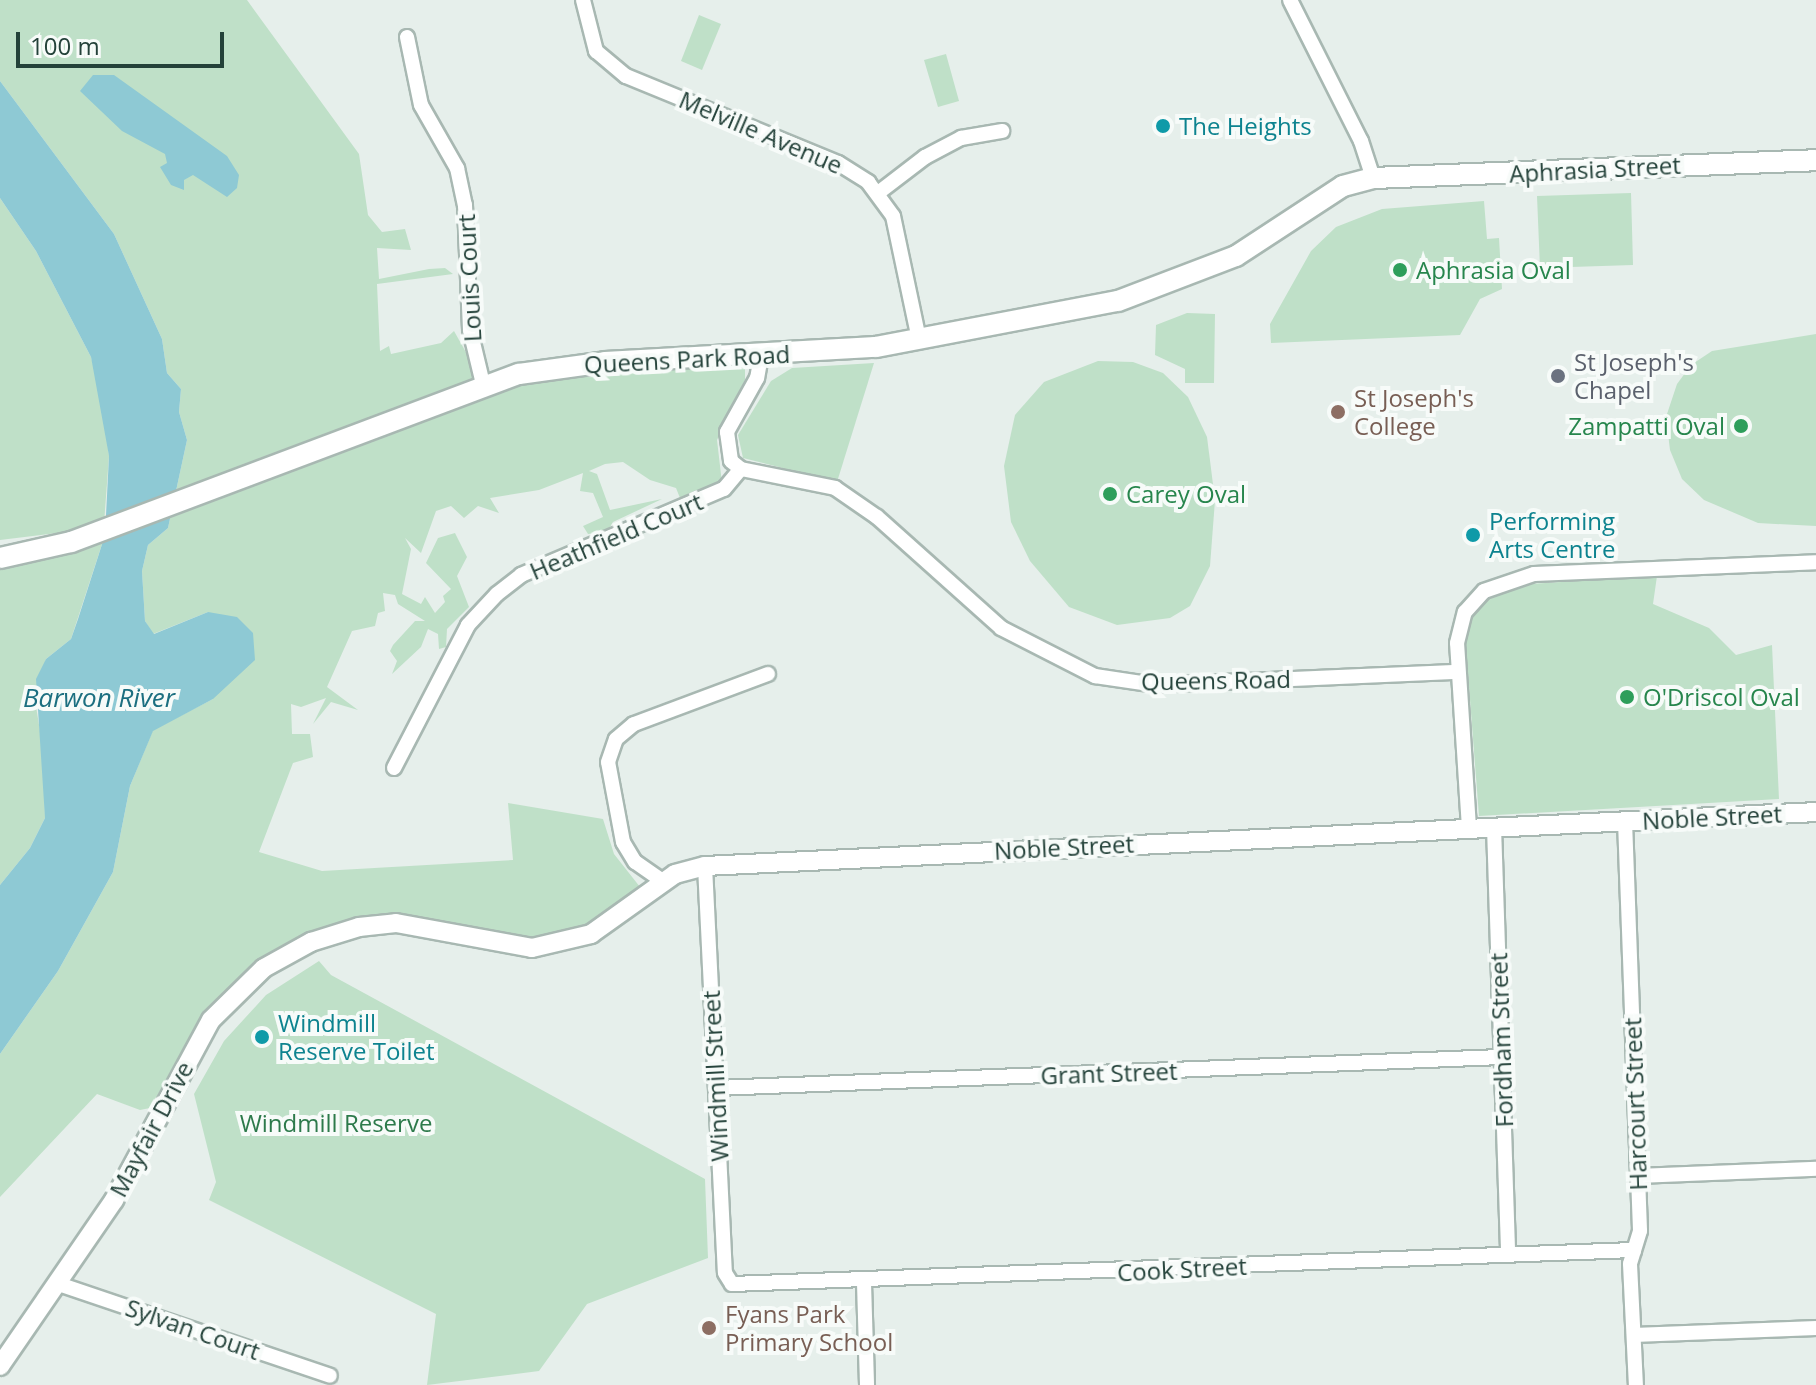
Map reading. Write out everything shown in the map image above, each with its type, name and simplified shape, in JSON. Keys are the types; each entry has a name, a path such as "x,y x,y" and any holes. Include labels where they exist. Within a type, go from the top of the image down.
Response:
{"main road":[{"name":"Aphrasia Street","path":"1373,178 1816,160"},
{"name":"Queens Park Road","path":"0,558 71,542 483,384 564,365 761,356 919,339 1118,301 1236,256 1343,186 1373,178"}],"street":[{"name":"Melville Avenue","path":"583,0 596,51 626,76 838,163 878,193 898,232 919,339"},
{"path":"1290,0 1361,141 1373,178"},
{"name":"Louis Court","path":"407,37 421,105 457,168 465,205 470,330 483,384"},
{"path":"878,193 925,157 961,138 1002,131"},
{"path":"741,469 731,461 727,432 757,378 761,356"},
{"name":"Queens Road","path":"741,469 835,488 877,517 1001,628 1095,676 1156,685 1458,672"},
{"name":"Heathfield Court","path":"394,768 468,625 497,594 521,575 724,489 741,469"},
{"path":"1469,828 1458,672 1465,612 1484,591 1518,577 1816,562"},
{"path":"664,882 635,862 623,842 608,762 616,739 646,719 768,674"},
{"name":"Noble Street","path":"338,933 396,923 532,948 591,934 664,882 705,866 1816,812"},
{"name":"Harcourt Street","path":"1625,821 1640,1231 1634,1250 1636,1385"},
{"name":"Fordham Street","path":"1494,827 1508,1254"},
{"name":"Windmill Street","path":"705,866 725,1273 732,1284"},
{"name":"Mayfair Drive","path":"0,1366 114,1200 211,1020 264,968 338,933"},
{"name":"Grant Street","path":"716,1088 1501,1057"},
{"path":"1638,1176 1816,1169"},
{"name":"Cook Street","path":"732,1284 864,1283 1634,1250"},
{"name":"Sylvan Court","path":"56,1283 330,1376"},
{"path":"864,1283 867,1385"},
{"path":"1634,1335 1816,1328"}],"green space":[{"path":"0,0 247,0 359,154 368,215 382,232 405,229 411,250 377,248 379,279 429,269 445,268 453,274 377,284 380,351 389,346 391,354 441,343 454,331 481,379 648,359 745,366 745,380 717,440 722,483 680,498 676,488 650,480 623,462 605,464 589,471 597,474 610,510 662,499 613,522 607,532 588,534 583,526 603,517 593,493 580,491 583,473 539,490 490,498 499,513 478,506 464,518 451,506 436,511 421,553 405,538 411,549 402,594 421,604 425,597 435,613 445,602 443,596 451,589 426,563 438,538 455,533 467,557 457,576 469,607 447,629 446,647 439,649 438,634 428,629 421,647 392,674 397,661 390,651 393,645 415,621 425,621 398,604 395,595 383,593 385,611 378,613 375,626 352,631 327,687 358,710 331,702 313,724 326,698 301,707 291,704 292,734 310,734 313,757 293,763 259,852 322,871 513,860 508,803 603,819 614,854 640,887 590,927 540,940 342,925 250,967 201,1021 150,1108 140,1110 97,1094 0,1197 0,1054 58,971 113,872 130,786 153,730 213,699 208,612 153,634 145,621 142,571 148,545 168,528 187,440 179,412 181,389 167,373 162,339 114,234 0,81"},
{"path":"699,15 721,24 702,70 681,61"},
{"path":"946,54 959,101 938,107 924,60"},
{"path":"1631,193 1633,265 1540,268 1537,196"},
{"path":"0,198 36,251 91,357 103,401 109,456 104,524 90,529 0,540"},
{"name":"Aphrasia Oval","path":"1484,201 1487,239 1499,238 1502,289 1480,299 1460,335 1271,343 1270,324 1311,251 1336,227 1382,209"},
{"path":"1187,313 1215,314 1214,383 1185,383 1185,369 1155,355 1156,325"},
{"name":"Zampatti Oval","path":"1816,334 1816,526 1758,523 1704,500 1682,479 1670,450 1666,417 1677,384 1691,365 1712,351"},
{"name":"Carey Oval","path":"1098,361 1133,362 1163,373 1188,397 1207,437 1215,500 1210,566 1190,606 1170,618 1117,625 1069,607 1030,561 1011,522 1004,466 1015,415 1044,382"},
{"path":"874,363 837,482 743,458 738,435 771,381 792,368"},
{"path":"105,535 71,639 46,659 35,700 44,756 45,818 30,848 0,885 0,568 60,555"},
{"name":"O'Driscol Oval","path":"1657,576 1653,604 1709,628 1736,655 1772,645 1779,799 1479,816 1465,635 1474,613 1486,599 1529,584"},
{"name":"Windmill Reserve","path":"319,961 331,975 705,1179 708,1258 587,1304 539,1371 427,1385 436,1314 209,1200 216,1182 194,1094 224,1041 266,995"}],"water":[{"path":"93,75 114,75 227,156 239,175 237,188 227,197 193,175 184,180 184,190 171,185 160,167 167,163 165,154 122,131 80,91"},
{"name":"Barwon River","path":"0,81 114,234 162,339 167,373 181,389 179,412 187,440 168,528 148,545 142,571 145,621 154,634 208,612 237,617 253,633 255,660 213,699 153,731 130,786 113,872 58,971 0,1054 0,885 30,848 45,818 36,679 46,659 71,639 78,619 105,535 109,456 91,357 36,251 0,198"}],"place":[{"name":"The Heights","path":"1163,126"},
{"name":"Aphrasia Oval","path":"1400,270"},
{"name":"St Joseph's Chapel","path":"1558,376"},
{"name":"St Joseph's College","path":"1338,412"},
{"name":"Zampatti Oval","path":"1741,426"},
{"name":"Carey Oval","path":"1110,494"},
{"name":"Performing Arts Centre","path":"1473,535"},
{"name":"O'Driscol Oval","path":"1627,697"},
{"name":"Windmill Reserve Toilet","path":"262,1037"},
{"name":"Fyans Park Primary School","path":"709,1328"}]}
